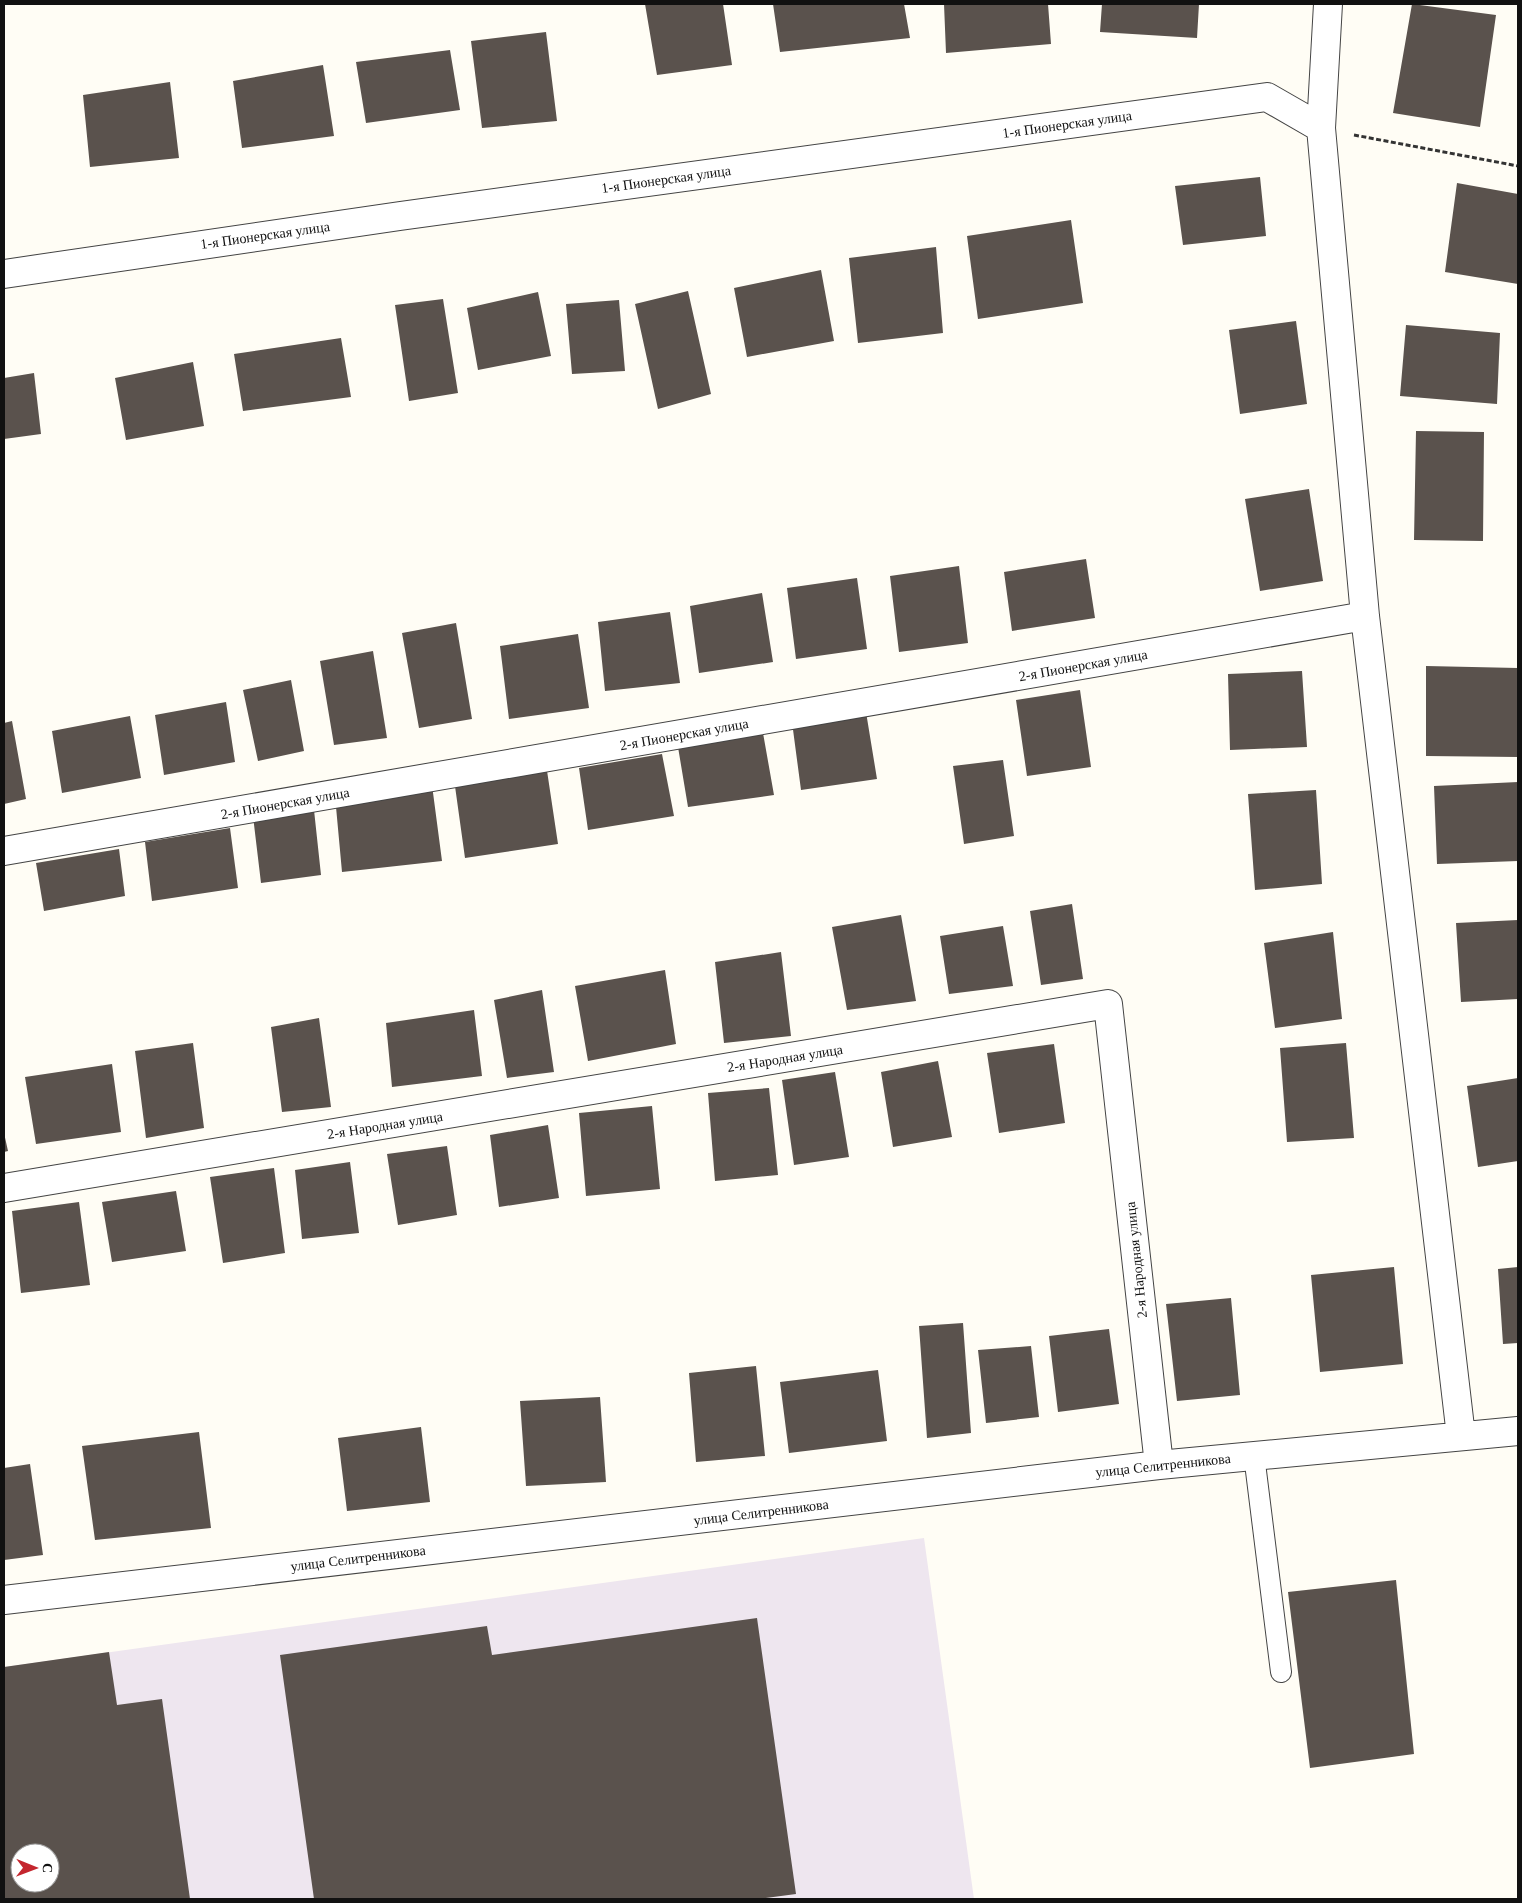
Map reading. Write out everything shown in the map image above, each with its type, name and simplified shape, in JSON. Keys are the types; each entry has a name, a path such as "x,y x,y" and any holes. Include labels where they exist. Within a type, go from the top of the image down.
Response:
{"street":[{"path":"1328,4 1321,128 1365,616 1461,1436"},
{"name":"1-я Пионерская улица","path":"4,274 400,216 1267,97 1321,128"},
{"name":"2-я Пионерская улица","path":"4,851 1365,616"},
{"name":"2-я Народная улица","path":"4,1188 1108,1004 1159,1465"},
{"name":"улица Селитренникова","path":"4,1600 1159,1465 1518,1431"}],"lane":[{"path":"1254,1455 1281,1672"}],"path":[{"path":"1321,128 1518,166"}],"shaded area":[{"path":"924,1538 974,1899 4,1899 4,1667"}],"building":[{"path":"645,4 723,4 732,65 657,75"},
{"path":"773,4 904,4 910,38 780,52"},
{"path":"944,4 1048,4 1051,44 946,53"},
{"path":"1102,4 1199,4 1197,38 1100,32"},
{"path":"1412,4 1496,15 1480,127 1393,113"},
{"path":"546,32 557,121 482,128 471,41"},
{"path":"450,50 460,110 366,123 356,62"},
{"path":"323,65 334,136 242,148 233,81"},
{"path":"170,82 179,158 90,167 83,95"},
{"path":"1260,177 1266,236 1183,245 1175,186"},
{"path":"1457,183 1518,194 1518,284 1445,272"},
{"path":"1071,220 1083,303 978,319 967,236"},
{"path":"936,247 943,333 858,343 849,258"},
{"path":"821,270 834,341 747,357 734,288"},
{"path":"688,291 711,394 658,409 635,304"},
{"path":"538,292 551,356 478,370 467,308"},
{"path":"443,299 458,393 409,401 395,305"},
{"path":"619,300 625,371 572,374 566,304"},
{"path":"1296,321 1307,404 1240,414 1229,330"},
{"path":"1406,325 1500,333 1497,404 1400,396"},
{"path":"341,338 351,397 243,411 234,354"},
{"path":"193,362 204,426 126,440 115,378"},
{"path":"34,373 41,434 4,439 4,378"},
{"path":"1416,431 1484,432 1483,541 1414,540"},
{"path":"1309,489 1323,581 1260,591 1245,499"},
{"path":"1086,559 1095,618 1012,631 1004,572"},
{"path":"959,566 968,643 899,652 890,576"},
{"path":"857,578 867,649 796,659 787,588"},
{"path":"762,593 773,662 699,673 690,606"},
{"path":"670,612 680,683 605,691 598,622"},
{"path":"456,623 472,719 419,728 402,633"},
{"path":"578,634 589,708 509,719 500,646"},
{"path":"373,651 387,738 334,745 320,661"},
{"path":"1426,666 1518,668 1518,757 1426,756"},
{"path":"1302,671 1307,747 1230,750 1228,674"},
{"path":"291,680 304,751 258,761 243,690"},
{"path":"1080,690 1091,767 1027,776 1016,700"},
{"path":"226,702 235,762 164,775 155,715"},
{"path":"866,712 877,779 801,790 792,722"},
{"path":"130,716 141,778 62,793 52,731"},
{"path":"12,721 26,799 4,804 4,723"},
{"path":"763,733 774,795 688,807 678,747"},
{"path":"662,754 674,816 588,830 579,768"},
{"path":"1003,760 1014,836 964,844 953,766"},
{"path":"546,764 558,844 465,858 454,779"},
{"path":"1518,782 1518,861 1437,864 1434,786"},
{"path":"432,785 442,861 342,872 335,796"},
{"path":"1316,790 1322,884 1255,890 1248,794"},
{"path":"314,810 321,875 261,883 253,816"},
{"path":"230,828 238,888 152,901 145,842"},
{"path":"119,849 125,896 44,911 36,863"},
{"path":"1072,904 1083,979 1041,985 1030,911"},
{"path":"901,915 916,1001 847,1010 832,927"},
{"path":"1518,920 1518,999 1461,1002 1456,923"},
{"path":"1003,926 1013,986 949,994 940,936"},
{"path":"1333,932 1342,1019 1275,1028 1264,943"},
{"path":"781,952 791,1036 724,1043 715,962"},
{"path":"665,970 676,1044 588,1061 575,986"},
{"path":"542,990 554,1072 507,1078 494,1000"},
{"path":"474,1010 482,1076 392,1087 386,1023"},
{"path":"319,1018 331,1107 282,1112 271,1027"},
{"path":"193,1043 204,1128 146,1138 135,1051"},
{"path":"1346,1043 1354,1138 1287,1142 1280,1048"},
{"path":"1054,1044 1065,1123 999,1133 987,1053"},
{"path":"938,1061 952,1137 893,1147 881,1072"},
{"path":"112,1064 121,1132 36,1144 25,1077"},
{"path":"835,1072 849,1157 794,1165 782,1080"},
{"path":"1518,1078 1518,1161 1478,1167 1467,1086"},
{"path":"769,1088 778,1175 715,1181 708,1093"},
{"path":"652,1106 660,1189 586,1196 579,1113"},
{"path":"548,1125 559,1198 499,1207 490,1135"},
{"path":"4,1133 8,1151 4,1152"},
{"path":"447,1146 457,1215 398,1225 387,1154"},
{"path":"350,1162 359,1233 302,1239 295,1170"},
{"path":"274,1168 285,1253 223,1263 210,1177"},
{"path":"176,1191 186,1251 112,1262 102,1202"},
{"path":"79,1202 90,1285 21,1293 12,1211"},
{"path":"1394,1267 1403,1364 1320,1372 1311,1275"},
{"path":"1518,1267 1518,1343 1503,1344 1498,1269"},
{"path":"1231,1298 1240,1395 1177,1401 1166,1304"},
{"path":"963,1323 971,1433 927,1438 919,1326"},
{"path":"1109,1329 1119,1404 1058,1412 1049,1336"},
{"path":"1031,1346 1039,1417 986,1423 978,1350"},
{"path":"756,1366 765,1456 696,1462 689,1373"},
{"path":"878,1370 887,1441 789,1453 780,1382"},
{"path":"600,1397 606,1482 526,1486 520,1401"},
{"path":"421,1427 430,1502 347,1511 338,1438"},
{"path":"199,1432 211,1528 95,1540 82,1446"},
{"path":"30,1464 43,1555 4,1560 4,1468"},
{"path":"1396,1580 1414,1754 1310,1768 1288,1592"},
{"path":"757,1618 796,1894 759,1899 314,1899 280,1655 487,1626 492,1655"},
{"path":"109,1652 117,1705 162,1699 190,1899 4,1899 4,1667"}]}
